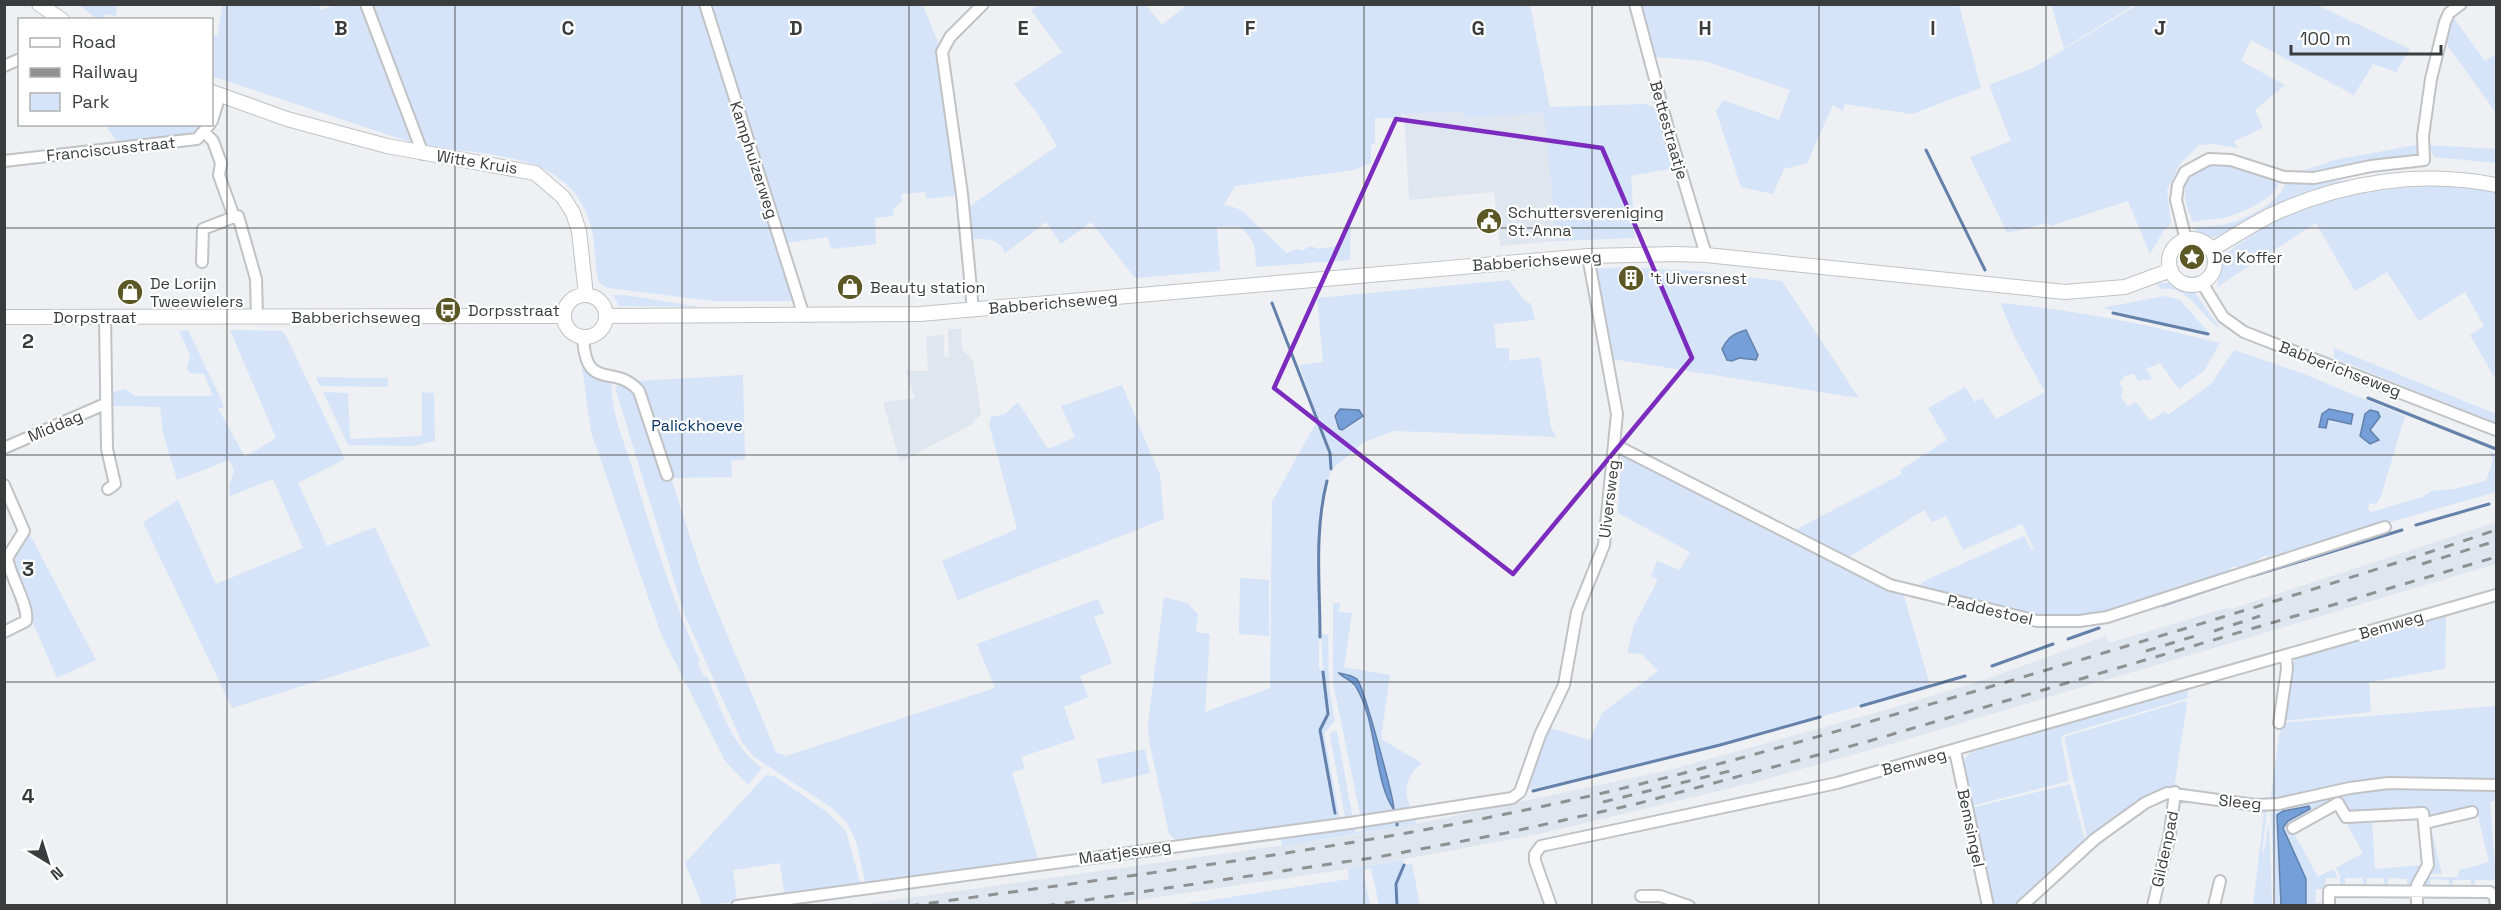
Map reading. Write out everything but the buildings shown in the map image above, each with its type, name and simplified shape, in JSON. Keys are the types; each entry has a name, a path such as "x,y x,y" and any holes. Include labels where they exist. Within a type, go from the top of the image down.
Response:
{"main road":[{"path":"39,4 60,18"},
{"name":"Witte Kruis","path":"216,94 287,119 423,154 520,169 535,174 563,197 579,231 585,295"},
{"path":"2211,250 2270,216 2295,205 2371,183 2406,179 2454,179 2496,185"},
{"path":"2186,240 2200,241 2211,250 2215,265 2208,278 2202,283 2195,285 2180,282 2171,270 2169,263 2174,249 2186,240"},
{"name":"Babberichseweg","path":"606,316 804,316 972,310 1588,256 1706,255 2065,292 2125,287 2171,270"},
{"path":"585,295 600,302 606,316 599,332 583,337 569,331 563,316 570,301 585,295"},
{"name":"Babberichseweg","path":"257,317 563,316"},
{"name":"Dorpstraat","path":"4,317 257,317"}],"street":[{"name":"Witte Kruis","path":"366,4 423,154"},
{"name":"Kamphuizerweg","path":"705,4 804,316"},
{"name":"Babberichseweg","path":"972,310 962,194 942,52 950,37 983,4"},
{"name":"Bettestraatje","path":"1635,4 1706,255"},
{"path":"2186,240 2176,200 2178,185 2185,172 2209,159 2231,160 2284,177 2314,178 2371,166 2424,160 2423,135 2431,79 2449,12 2461,4"},
{"path":"4,66 18,60"},
{"path":"209,126 221,163 219,175 234,217"},
{"name":"Franciscusstraat","path":"4,161 197,139 209,126"},
{"path":"202,262 203,229 238,216 256,279 257,317"},
{"name":"Uiversweg","path":"1512,798 1520,792 1540,735 1564,686 1577,612 1604,545 1617,414 1588,256"},
{"name":"Babberichseweg","path":"2202,283 2223,317 2244,332 2496,430"},
{"name":"Middag","path":"105,317 107,449 115,484 108,489"},
{"path":"583,337 584,355 590,367 599,373 632,383 639,391 667,475"},
{"name":"Middag","path":"4,448 105,404"},
{"name":"Paddestoel","path":"1615,445 1890,585 2037,621 2103,618 2385,527"},
{"path":"4,485 24,531 6,558 10,575 28,614 26,621 4,632"},
{"name":"Bemweg","path":"1551,906 1535,861 1537,850 1548,844 1837,783 2496,595"},
{"path":"2279,723 2287,669 2286,655"},
{"name":"Bemsingel","path":"1955,751 1988,906"},
{"name":"Sleeg","path":"2022,906 2088,845 2121,819 2152,798 2175,792 2237,804 2262,805 2388,783 2496,785"},
{"name":"Gildenpad","path":"2153,906 2170,833 2175,792"},
{"name":"Maatjesweg","path":"737,906 1350,823 1512,798"},
{"path":"2294,828 2338,803 2346,817 2421,812 2425,816 2428,865 2417,885 2417,906"},
{"path":"2425,823 2472,812"},
{"path":"2214,906 2220,881"},
{"path":"2329,906 2329,891 2490,892 2495,897 2496,906"},
{"path":"1641,896 1660,896 1689,906"}],"highlighted area":[{"path":"1396,119 1602,148 1692,358 1513,574 1274,388"}],"shaded area":[{"path":"1465,112 1466,118 1545,113 1557,241 1500,246 1494,192 1409,200 1404,114"},
{"path":"948,329 961,329 962,349 973,361 981,414 971,425 900,462 883,402 915,398 906,371 928,371 926,336 944,335 944,356 949,358"},
{"path":"2496,522 2496,564 1891,744 1752,783 1539,834 1362,867 1104,905 852,906 1348,836 1440,819 1669,770 1896,707 1989,678 2106,636 2109,643 2230,607 2231,609"}],"green space":[{"path":"2051,4 2134,4 2134,5 2064,48"},
{"path":"79,5 117,5 116,16 105,14 103,18 96,18"},
{"path":"222,5 318,5 321,10 335,5 362,5 412,140 410,142 213,76 213,36 218,35"},
{"path":"371,5 700,5 794,301 713,301 608,288 599,283 591,227 581,202 565,183 546,170 524,162 425,145"},
{"path":"709,5 923,5 941,50 959,195 927,199 925,192 901,194 902,202 894,208 893,216 875,218 876,244 831,249 828,237 785,243"},
{"path":"1038,5 1146,5 1162,25 1184,5 1530,5 1550,107 1645,104 1658,109 1676,168 1631,176 1635,238 1557,241 1544,113 1465,118 1464,112 1402,114 1402,118 1375,118 1375,142 1371,146 1371,163 1354,170 1235,186 1224,205 1246,214 1286,253 1297,249 1302,251 1310,246 1319,249 1337,246 1351,221 1350,260 1256,267 1254,245 1249,236 1240,227 1217,227 1220,271 1135,278 1091,222 1061,244 1046,222 1005,253 995,242 986,239 969,239 967,208 1057,146 1037,113 1014,84 1062,52 1031,10"},
{"path":"1640,5 1959,5 1981,88 1912,114 1845,104 1843,111 1833,105 1807,163 1784,169 1773,194 1741,187 1716,111 1723,100 1779,120 1790,90 1705,61 1654,57"},
{"path":"2137,5 2317,5 2410,49 2396,72 2373,64 2354,95 2251,40 2241,61 2285,85 2255,110 2263,128 2234,141 2238,148 2214,144 2199,145 2180,164 2167,190 2171,224 2164,230 2150,254 2128,201 2050,226 2048,223 2007,233 1970,157 2011,141 1989,85 2033,68"},
{"path":"2453,17 2485,61 2496,54 2496,113 2444,40"},
{"path":"107,126 204,126 191,135 116,141"},
{"path":"2421,144 2420,151 2414,157 2310,175 2294,174 2335,160"},
{"path":"2428,145 2496,149 2496,163 2434,157"},
{"path":"2217,164 2237,168 2279,183 2271,195 2249,209 2227,217 2193,222 2186,202 2186,184 2195,171"},
{"path":"2352,180 2278,206 2218,236 2208,238 2198,235 2195,228 2223,225 2240,220 2276,198 2285,184"},
{"path":"2445,186 2496,191 2496,380 2470,335 2484,326 2465,292 2419,321 2387,272 2355,291 2316,223 2217,287 2224,256 2273,222 2300,210 2356,194"},
{"path":"1625,267 1697,271 1782,281 1859,398 1612,359 1594,273 1597,269","holes":["1745,330 1756,352 1754,361 1739,358"]},
{"path":"1509,280 1524,300 1531,304 1535,320 1494,324 1496,348 1509,348 1509,361 1540,357 1551,428 1557,437 1394,431 1364,442 1331,470 1320,513 1319,668 1323,671 1321,634 1328,634 1329,688 1335,721 1324,733 1340,820 1177,841 1169,834 1149,740 1148,723 1164,597 1187,603 1198,614 1196,632 1210,634 1205,712 1270,688 1272,502 1318,419 1299,365 1323,362 1317,298"},
{"path":"2172,282 2192,289 2220,328 2179,291 2161,289 2157,284"},
{"path":"613,295 625,295 699,307 619,306"},
{"path":"2164,296 2180,300 2211,335 2102,308"},
{"path":"2000,303 2111,318 2220,343 2204,371 2179,389 2160,363 2146,369 2152,379 2138,381 2134,374 2123,376 2124,379 2119,382 2123,389 2121,397 2128,407 2136,402 2150,421 2165,411 2168,415 2211,384 2234,350 2304,374 2405,416 2381,496 2377,503 2369,504 2368,509 2371,512 2422,497 2432,491 2454,489 2486,481 2493,460 2489,451 2496,454 2496,492 2267,557 2265,555 2250,565 2232,566 2227,573 2125,609 2087,616 2041,617 1920,591 1922,582 2024,536 2032,551 2034,550 2022,524 1963,550 1946,516 1932,522 1924,510 1849,557 1795,530 1902,474 1900,470 1947,440 1928,408 1965,387 1975,402 1982,398 1996,419 2045,392 2015,338"},
{"path":"188,330 224,408 218,408 245,457 276,438 230,330 281,331 285,334 345,459 298,483 327,546 375,527 430,646 232,708 143,522 178,500 216,584 303,548 273,479 230,496 229,487 234,471 229,460 177,480 163,433 160,407 113,406 113,392 125,389 135,396 213,396 204,374 190,373 187,369 190,355 179,331"},
{"path":"2334,348 2496,414 2496,423 2334,358"},
{"path":"581,360 589,372 612,380 612,400 617,421 671,588 700,661 698,664 704,677 707,676 735,738 762,768 748,785 725,761 661,634 591,432"},
{"name":"Palickhoeve","path":"743,375 745,459 731,461 732,477 671,478 702,574 776,752 786,756 995,688 977,644 1098,599 1104,613 1094,617 1112,663 1080,676 1088,697 1064,707 1075,739 1021,757 1025,769 1012,772 1039,862 866,885 856,841 846,821 829,806 753,756 742,742 685,616 616,391 617,382"},
{"path":"316,377 388,378 388,387 320,386"},
{"path":"1122,385 1160,475 1164,519 958,600 942,561 1017,529 989,424 991,417 1005,414 1018,402 1048,449 1075,437 1061,406"},
{"path":"323,392 348,393 350,439 422,436 422,392 434,393 435,441 414,446 348,445"},
{"path":"1621,456 1903,593 1930,685 1744,739 1528,790 1534,763 1550,728 1590,740 1602,713 1658,671 1642,654 1627,653 1634,625 1658,580 1651,576 1657,561 1680,570 1690,552 1618,513"},
{"path":"28,531 96,660 57,678 32,621 30,606 17,582 12,566 14,554"},
{"path":"1240,578 1269,580 1269,636 1239,634"},
{"path":"1333,603 1340,603 1339,612 1352,613 1344,667 1390,675 1381,739 1422,763 1412,773 1407,785 1407,798 1413,811 1361,819 1333,683","holes":["1339,673 1351,676 1359,683 1368,713 1351,683","1379,752 1395,809 1392,809"]},
{"path":"2446,616 2445,669 2369,682 2371,712 2284,721 2292,665 2297,658"},
{"path":"2188,688 2188,698 2063,735 2061,739 2069,781 1971,806 1964,765 1965,758 1972,752"},
{"path":"2185,701 2187,703 2174,789 2088,841 2064,737"},
{"path":"2496,706 2496,782 2421,780 2270,801 2281,723"},
{"path":"1332,731 1337,732 1353,820 1345,818 1330,735"},
{"path":"1145,749 1150,773 1102,784 1097,759"},
{"path":"766,775 776,777 827,812 846,831 861,886 785,896 780,863 733,870 737,902 702,905 685,863"},
{"path":"2070,784 2086,844 2018,905 1992,905 1971,808"},
{"path":"2374,787 2496,788 2496,801 2490,802 2496,880 2475,880 2474,888 2471,888 2471,880 2453,880 2452,888 2449,888 2449,880 2430,879 2430,888 2425,886 2426,877 2458,877 2459,870 2489,862 2476,808 2431,819 2427,809 2350,814 2337,794"},
{"path":"2330,796 2338,800 2290,826 2318,877 2333,869 2338,878 2326,878 2325,889 2316,889 2315,903 2325,903 2325,905 2275,905 2271,808"},
{"path":"2182,797 2235,807 2267,809 2262,852 2264,853 2269,822 2272,905 2253,905 2264,814 2182,799 2178,802"},
{"path":"1415,817 1416,824 1282,846 1280,836 1354,826 1356,832 1363,831 1362,825"},
{"path":"2372,819 2375,869 2423,865 2411,888 2407,888 2407,879 2388,878 2388,888 2384,888 2384,878 2367,878 2366,888 2363,888 2363,878 2345,878 2345,888 2340,887 2340,876 2336,868 2363,853 2345,821"},
{"path":"2429,828 2431,828 2442,874 2428,874"},
{"path":"1403,860 1404,865 1412,864 1420,905 1379,905 1371,868 1363,870 1370,905 1179,905 1349,879 1348,869"}],"water":[{"path":"1746,330 1758,355 1756,360 1739,358 1732,361 1727,360 1722,349 1724,345 1731,336"},
{"path":"1340,409 1359,410 1363,416 1342,430 1339,429 1335,416"},
{"path":"2329,409 2353,414 2351,424 2328,419 2326,428 2319,427 2322,414"},
{"path":"2370,410 2378,412 2380,417 2370,430 2379,440 2370,444 2360,436 2365,414"},
{"path":"1339,673 1357,679 1361,686 1394,810 1383,784 1363,701 1354,685"},
{"path":"2309,806 2310,809 2288,821 2283,828 2306,879 2306,905 2281,905 2277,815 2283,811"}],"waterway":[{"path":"1926,150 1985,270"},
{"path":"1272,303 1330,453 1331,469"},
{"path":"2113,313 2208,334"},
{"path":"2368,398 2496,449"},
{"path":"1320,637 1319,539 1327,481"},
{"path":"2416,525 2489,504"},
{"path":"2252,576 2402,530"},
{"path":"2163,605 2244,578"},
{"path":"2068,639 2099,628"},
{"path":"1992,666 2053,644"},
{"path":"1323,672 1328,714 1320,730 1335,813"},
{"path":"1861,706 1965,676"},
{"path":"1533,791 1720,745 1820,717"},
{"path":"1397,906 1396,884 1404,865"}],"railway":[{"path":"909,906 1153,873 1397,835 1612,791 1773,749 1986,688 2305,592 2496,530"},
{"path":"2422,564 2496,541"},
{"path":"1045,906 1378,857 1506,833 1636,804 1866,742 2496,557"},
{"path":"2214,631 2260,616"},
{"path":"2146,651 2195,636"},
{"path":"1603,802 1734,770"}],"place":[{"name":"Schuttersvereniging St. Anna","path":"1489,221"},
{"name":"De Koffer","path":"2192,257"},
{"name":"'t Uiversnest","path":"1631,278"},
{"name":"Beauty station","path":"850,287"},
{"name":"De Lorijn Tweewielers","path":"130,292"},
{"name":"Dorpsstraat","path":"448,310"}]}
